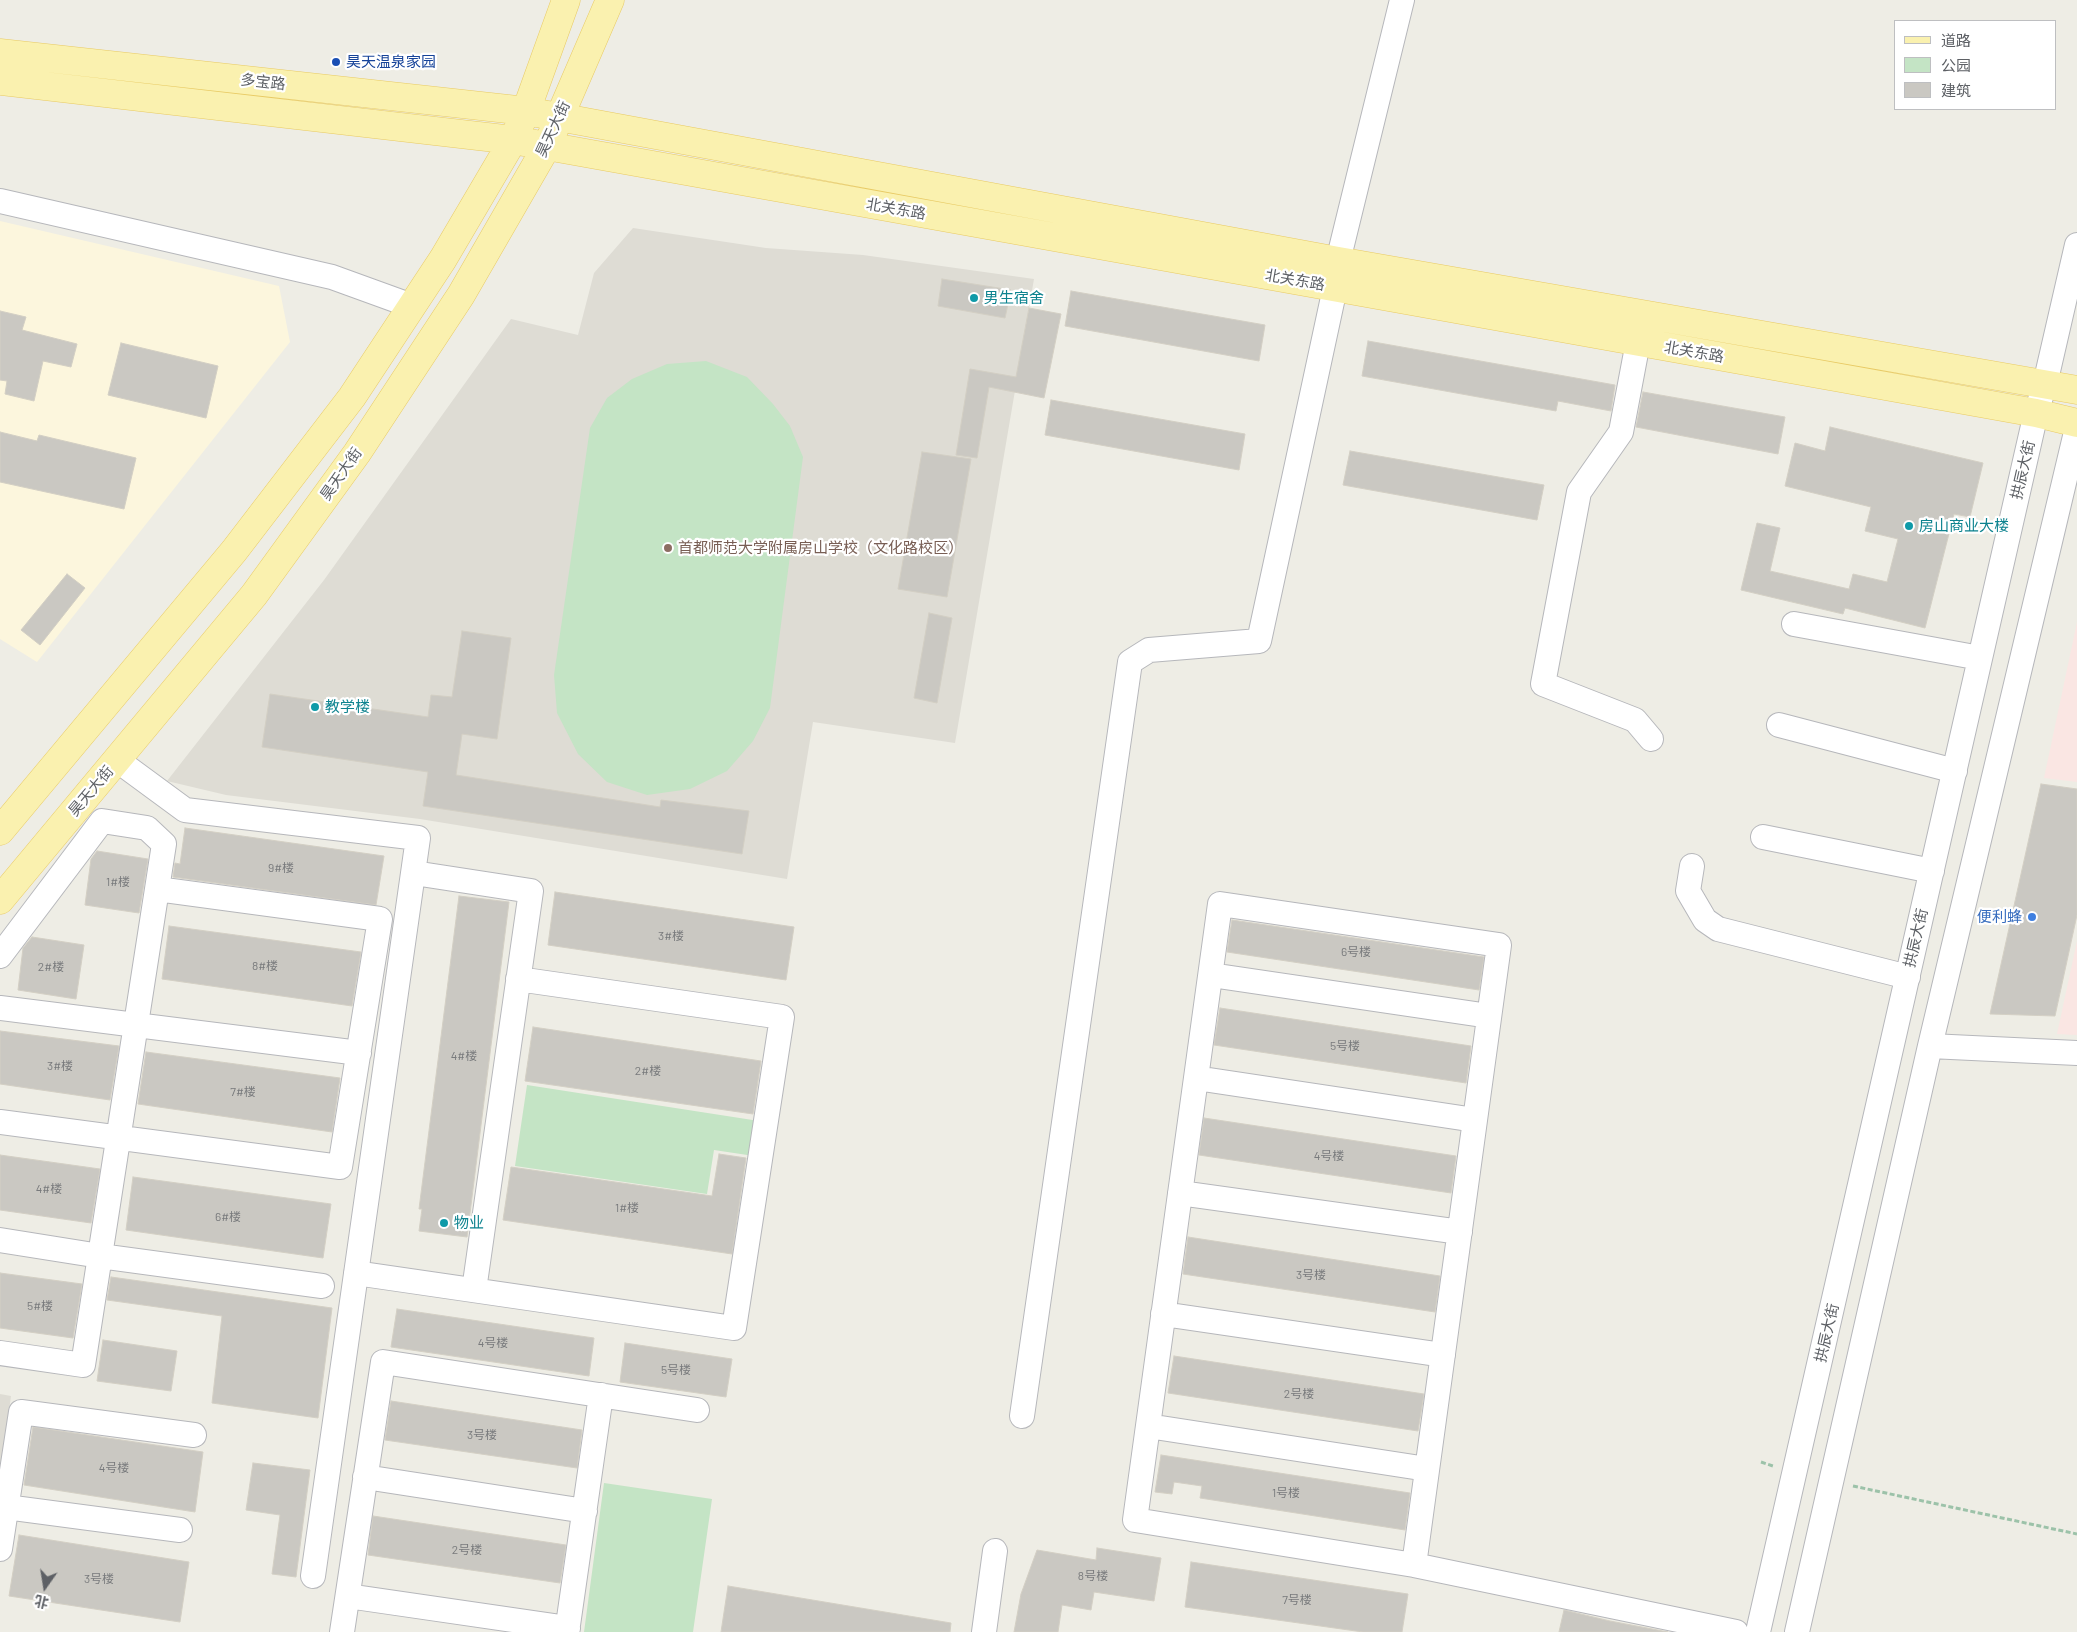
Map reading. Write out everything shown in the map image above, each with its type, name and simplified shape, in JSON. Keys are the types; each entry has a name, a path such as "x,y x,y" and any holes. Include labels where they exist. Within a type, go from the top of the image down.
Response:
{"main road":[{"path":"0,831 234,551 352,397 443,259 513,140 526,111 566,0"},
{"name":"昊天大街","path":"0,900 254,595 357,453 462,294 546,146 610,0"},
{"name":"多宝路","path":"0,53 526,111"},
{"name":"多宝路","path":"0,82 513,140"},
{"name":"北关东路","path":"526,111 1338,261 2077,390"},
{"name":"北关东路","path":"513,140 2036,413 2077,423"}],"street":[{"path":"1338,261 1402,0"},
{"path":"0,201 332,277 412,306"},
{"name":"拱辰大街","path":"1758,1632 2036,413 2077,245"},
{"path":"1022,1416 1130,662 1149,650 1259,641 1336,288"},
{"path":"1638,342 1621,432 1579,492 1543,684 1635,720 1651,739"},
{"path":"1797,1632 1930,1046 2077,428"},
{"path":"1794,624 1980,658"},
{"path":"1779,726 1954,771"},
{"path":"117,760 185,810 418,838 313,1576"},
{"path":"0,956 102,821 147,828 164,844 83,1365 0,1353"},
{"path":"1763,837 1932,871"},
{"path":"1692,866 1688,891 1705,920 1718,929 1908,977"},
{"path":"414,873 531,890 474,1290"},
{"path":"0,1122 340,1167 380,919 157,889"},
{"path":"1414,1565 1499,946 1220,904 1135,1520 1414,1565 1736,1632"},
{"path":"1211,975 1489,1016"},
{"path":"356,1273 734,1328 782,1017 518,979"},
{"path":"0,1008 358,1053"},
{"path":"1930,1046 2077,1053"},
{"path":"1196,1078 1475,1120"},
{"path":"1180,1193 1460,1232"},
{"path":"0,1240 100,1256 322,1286"},
{"path":"1163,1314 1443,1355"},
{"path":"342,1632 383,1362 698,1410"},
{"path":"348,1596 567,1630 601,1395"},
{"path":"0,1549 21,1412 194,1435"},
{"path":"1148,1426 1427,1468"},
{"path":"365,1477 585,1511"},
{"path":"6,1507 180,1530"},
{"path":"984,1632 995,1551"}],"path":[{"path":"1830,1481 2077,1534"}],"shaded area":[{"path":"0,221 279,286 290,342 37,662 0,639"},
{"name":"首都师范大学附属房山学校（文化路校区）","path":"633,228 766,248 863,255 1034,279 955,743 813,722 787,879 420,819 226,795 167,781 324,580 511,319 578,335 594,273"},
{"path":"2077,622 2077,782 2044,778"},
{"path":"2077,941 2077,1035 2057,1034"},
{"path":"0,1394 11,1396 0,1478"}],"green space":[{"path":"706,361 747,377 773,404 790,426 803,457 770,708 753,741 727,771 690,789 647,795 607,782 578,754 557,713 554,675 590,428 607,398 632,379 667,364"},
{"path":"527,1085 759,1121 754,1156 714,1150 707,1194 515,1166"},
{"path":"604,1483 712,1499 693,1632 584,1632"}],"building":[{"name":"男生宿舍","path":"942,279 1011,290 1005,318 938,306"},
{"path":"1071,291 1265,325 1259,361 1065,326"},
{"path":"1029,308 1061,314 1044,398 989,387 977,458 956,455 970,369 1016,377"},
{"path":"0,311 26,317 22,330 77,344 71,367 43,361 34,401 5,394 7,381 0,380"},
{"path":"1368,341 1615,385 1611,411 1558,401 1556,411 1362,376"},
{"path":"121,343 218,366 206,418 108,395"},
{"path":"1643,392 1785,417 1778,454 1636,427"},
{"path":"1051,400 1245,434 1239,470 1045,435"},
{"name":"房山商业大楼","path":"1830,427 1983,463 1970,517 1954,514 1925,628 1845,608 1843,614 1741,590 1757,523 1780,528 1770,571 1849,589 1853,574 1887,582 1898,539 1865,531 1871,507 1785,486 1795,443 1825,451"},
{"path":"0,432 37,441 39,435 136,458 124,509 0,482"},
{"path":"1350,451 1544,485 1537,520 1343,485"},
{"path":"922,452 971,459 947,597 898,589"},
{"path":"67,574 85,588 40,645 21,630"},
{"path":"929,613 952,618 937,703 914,698"},
{"path":"462,631 511,638 497,739 462,734 456,775 660,807 661,800 749,811 742,854 423,806 428,772 262,747 270,694 428,717 431,695 452,697"},
{"path":"2041,784 2077,789 2077,915 2055,1016 1990,1014"},
{"path":"185,828 384,856 376,905 173,877 175,863 180,864"},
{"path":"97,851 148,859 139,913 85,905 91,859"},
{"path":"555,892 794,927 786,980 548,945"},
{"path":"459,896 509,902 467,1237 419,1231 422,1209 419,1209"},
{"path":"1232,920 1484,957 1479,990 1227,952"},
{"path":"169,926 361,952 352,1006 162,979"},
{"path":"32,937 84,945 76,999 18,990 23,948"},
{"path":"1220,1008 1471,1046 1466,1083 1214,1045"},
{"path":"533,1027 761,1061 753,1114 525,1081"},
{"path":"0,1031 119,1046 110,1100 0,1084"},
{"path":"146,1052 340,1078 332,1132 138,1104"},
{"path":"1204,1118 1456,1156 1451,1193 1199,1155"},
{"path":"719,1154 746,1158 732,1254 503,1220 511,1167 712,1196"},
{"path":"0,1155 100,1169 91,1223 0,1210"},
{"path":"133,1177 331,1204 323,1258 126,1230"},
{"path":"1188,1237 1440,1276 1435,1312 1183,1274"},
{"path":"0,1273 82,1284 73,1338 0,1328"},
{"path":"111,1277 332,1308 318,1418 212,1403 222,1316 107,1300"},
{"path":"397,1309 594,1338 589,1376 391,1347"},
{"path":"103,1340 177,1351 171,1391 97,1381"},
{"path":"625,1343 732,1359 726,1397 620,1382"},
{"path":"1174,1356 1424,1394 1418,1431 1168,1393"},
{"path":"391,1401 582,1430 577,1468 385,1440"},
{"path":"33,1427 203,1452 195,1512 24,1485"},
{"path":"1161,1455 1410,1493 1405,1530 1200,1498 1202,1486 1174,1482 1172,1494 1155,1492"},
{"path":"253,1463 310,1470 296,1577 272,1574 280,1515 246,1510"},
{"path":"373,1516 566,1545 560,1583 368,1555"},
{"path":"19,1535 189,1562 180,1622 9,1596"},
{"path":"1097,1548 1161,1558 1154,1601 1094,1592 1091,1610 1062,1605 1058,1632 1014,1632 1021,1594 1037,1550 1096,1560"},
{"path":"1191,1562 1408,1594 1402,1632 1363,1632 1185,1607"},
{"path":"728,1586 951,1623 950,1632 721,1632"},
{"path":"1564,1610 1610,1621 1668,1632 1559,1632"}],"place":[{"name":"昊天温泉家园","path":"336,62"},
{"name":"男生宿舍","path":"974,298"},
{"name":"房山商业大楼","path":"1909,526"},
{"name":"首都师范大学附属房山学校（文化路校区）","path":"668,548"},
{"name":"教学楼","path":"315,707"},
{"name":"便利蜂","path":"2032,917"},
{"name":"物业","path":"444,1223"}]}
